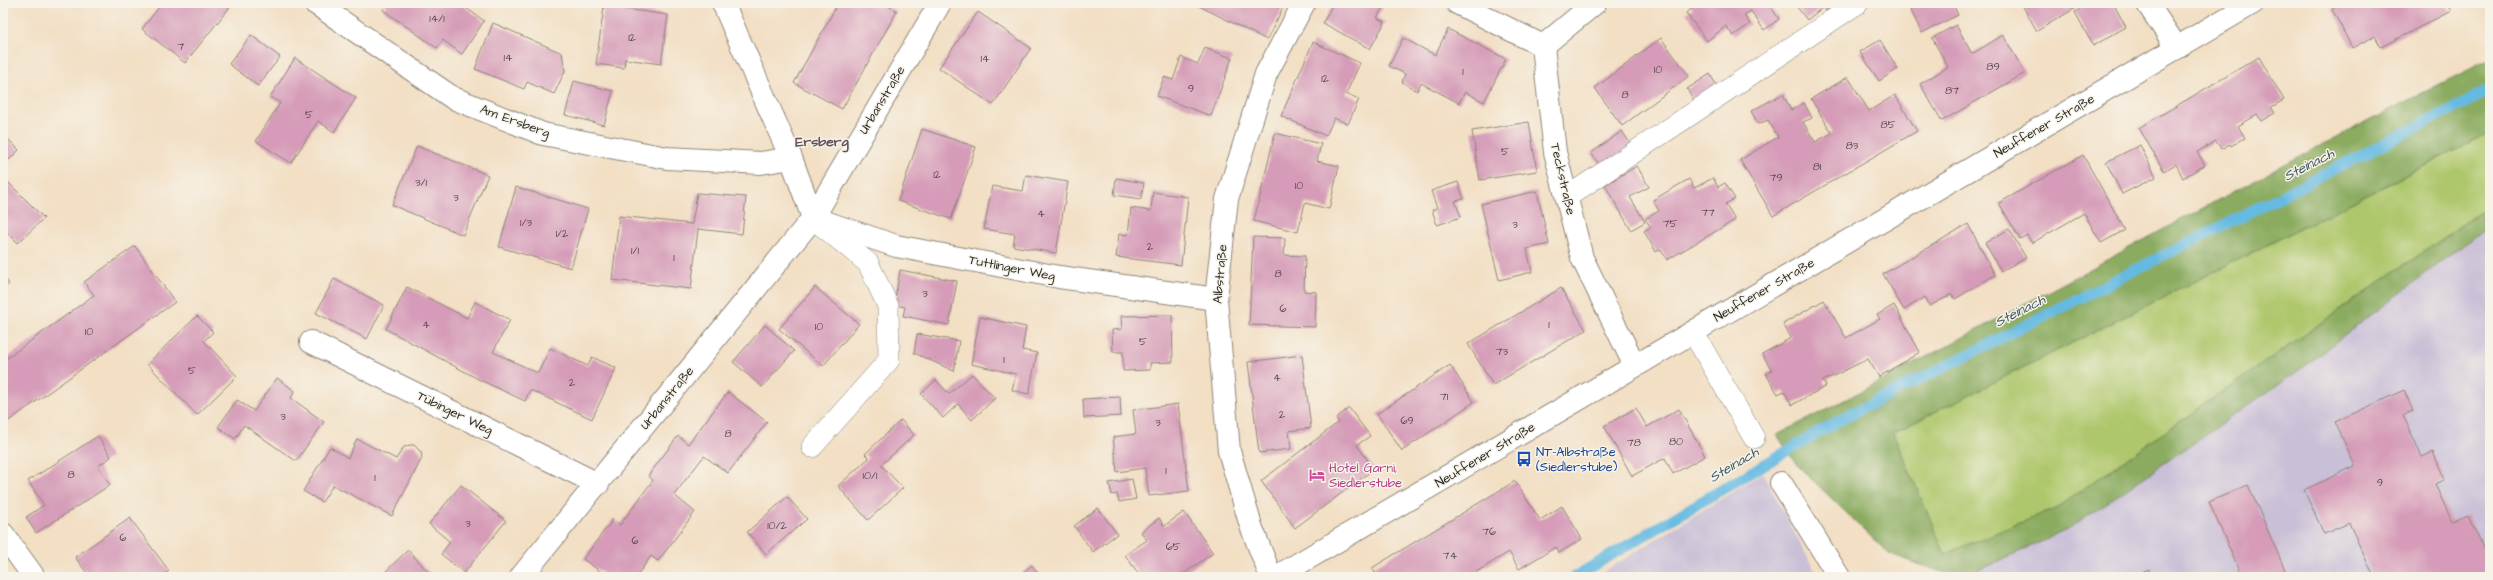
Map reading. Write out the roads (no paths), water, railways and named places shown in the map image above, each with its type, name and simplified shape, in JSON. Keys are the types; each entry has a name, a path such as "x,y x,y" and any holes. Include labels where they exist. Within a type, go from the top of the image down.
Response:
{"street":[{"name":"Am Ersberg","path":"315,3 453,98 543,134 667,158 761,163 791,158"},
{"path":"724,3 791,158 813,218"},
{"name":"Urbanstraße","path":"521,577 813,218 940,3"},
{"name":"Albstraße","path":"1272,577 1251,526 1229,451 1216,299 1227,199 1266,74 1304,3"},
{"path":"1457,3 1543,46 1595,3"},
{"path":"2147,3 2177,48"},
{"name":"Neuffener Straße","path":"1276,577 2253,3"},
{"name":"Teckstraße","path":"1543,46 1555,152 1582,258 1635,366"},
{"name":"Tuttlinger Weg","path":"813,218 896,246 1059,277 1216,299"},
{"name":"Tübinger Weg","path":"311,342 598,484"},
{"path":"1781,483 1839,577"},
{"path":"3,534 34,577"}],"lane":[{"path":"1567,197 1858,3"},
{"path":"812,447 889,360 888,306 868,262 813,218"},
{"path":"1693,332 1754,438"}],"waterway":[{"name":"Steinach","path":"1574,577 1843,418 2490,90"}],"place":[{"name":"NT-Albstraße (Siedlerstube)","path":"1524,459"},
{"name":"Hotel Garni, Siedlerstube","path":"1317,475"}],"district":[{"name":"Ersberg","path":"822,142"}]}
